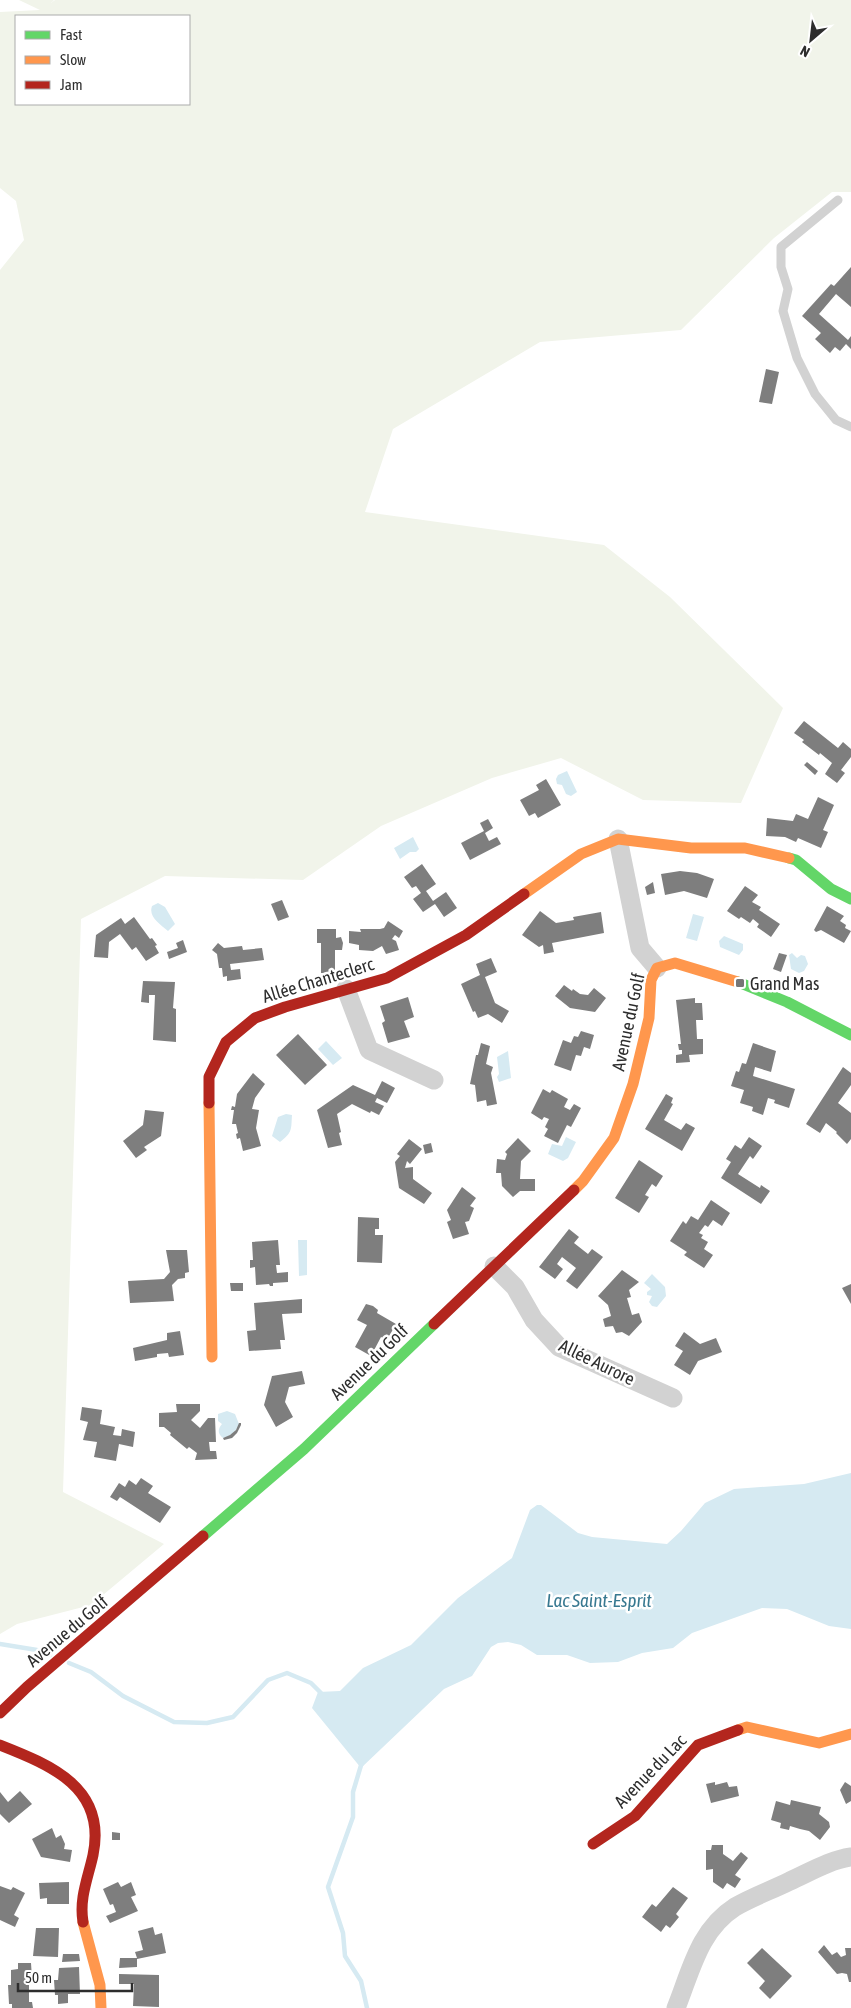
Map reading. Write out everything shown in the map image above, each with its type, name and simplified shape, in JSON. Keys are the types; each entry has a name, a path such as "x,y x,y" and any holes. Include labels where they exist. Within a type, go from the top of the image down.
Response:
{"street":[{"path":"851,899 832,889 796,860 745,848 691,848 618,839 640,948 657,968 674,963 740,983 787,1002 851,1035"},
{"name":"Allée Chanteclerc","path":"212,1357 209,1077 226,1042 255,1018 387,978 458,939 581,854 618,839"},
{"name":"Avenue du Golf","path":"0,1713 27,1687 47,1672 304,1449 583,1181 614,1138 633,1084 649,1018 650,980 657,968"},
{"path":"346,989 369,1050 434,1080"},
{"name":"Allée Aurore","path":"494,1266 514,1287 534,1320 559,1347 673,1398"},
{"name":"Avenue du Lac","path":"593,1844 634,1816 698,1744 747,1727 819,1743 851,1734"},
{"path":"0,1745 34,1758 71,1779 87,1799 95,1824 94,1849 84,1891 82,1914 94,1962 101,2008"},
{"path":"676,2008 698,1951 708,1932 720,1918 736,1907 771,1890 832,1862 851,1857"}],"lane":[{"path":"838,200 781,247 781,267 788,289 782,311 797,358 815,394 836,420 851,427"}],"shaded area":[{"path":"19,0 54,0 51,3 55,0 851,0 851,192 832,192 774,238 681,330 540,342 393,429 365,512 604,545 670,597 783,708 741,803 643,800 561,758 492,778 381,826 303,880 165,876 81,919 63,1492 164,1544 91,1605 17,1624 0,1634 0,270 24,240 16,201 0,188 0,12 40,10"}],"water":[{"path":"567,771 577,792 571,796 566,794 562,785 557,784 556,779 558,775"},
{"path":"413,837 419,849 416,852 410,852 400,859 394,848"},
{"path":"158,903 165,907 175,924 168,931 153,917 152,906"},
{"path":"693,914 704,917 697,941 686,938"},
{"path":"724,936 743,944 743,950 739,955 720,947 719,941"},
{"path":"792,953 797,958 801,955 805,956 808,964 804,971 799,973 791,969 789,955"},
{"path":"326,1041 342,1058 333,1065 318,1049"},
{"path":"508,1051 511,1078 499,1082 497,1077 499,1074 497,1057"},
{"path":"286,1114 292,1115 291,1127 287,1136 280,1142 272,1136 278,1117"},
{"path":"566,1137 576,1142 568,1158 563,1161 548,1154 552,1144 562,1146"},
{"path":"298,1240 307,1240 307,1275 299,1276"},
{"path":"652,1274 665,1287 666,1296 657,1307 652,1306 649,1302 652,1296 647,1295 647,1292 651,1289 644,1283"},
{"path":"227,1411 235,1414 239,1424 233,1433 223,1438 219,1433 222,1424 218,1421 218,1414"},
{"name":"Lac Saint-Esprit","path":"851,1473 851,1629 829,1626 787,1609 762,1608 692,1633 673,1648 642,1653 618,1662 590,1663 567,1655 537,1655 521,1645 508,1642 498,1643 491,1647 472,1676 444,1689 361,1768 312,1708 318,1692 340,1691 363,1668 411,1645 458,1598 512,1558 530,1510 537,1505 541,1505 578,1533 592,1537 667,1544 705,1503 734,1489 804,1484"}],"building":[{"path":"851,267 851,307 836,294 819,314 848,340 851,336 851,349 846,344 840,351 835,347 830,353 815,339 821,333 802,316 831,284 834,286"},
{"path":"766,369 779,372 772,404 759,402"},
{"path":"804,721 838,748 843,742 851,749 851,757 841,770 845,773 837,783 825,774 832,763 802,742 804,740 794,733"},
{"path":"807,762 818,771 815,775 804,765"},
{"path":"546,779 561,805 538,818 535,813 529,816 520,800 539,790 536,785"},
{"path":"818,797 834,805 823,830 828,832 821,848 798,838 796,842 785,837 766,836 767,818 793,821 796,814 808,819"},
{"path":"488,819 493,828 485,833 489,841 497,837 501,844 470,860 461,843 484,831 480,823"},
{"path":"422,864 436,884 426,891 433,901 446,892 457,908 444,917 435,904 423,912 413,899 421,893 416,886 412,888 404,877"},
{"path":"680,871 697,873 714,879 707,898 684,891 665,895 661,874"},
{"path":"653,882 655,893 647,895 645,887"},
{"path":"745,886 758,895 752,902 761,907 759,910 780,924 771,937 757,927 759,924 753,919 750,923 741,917 739,919 727,911"},
{"path":"282,900 289,917 278,921 271,904"},
{"path":"827,906 844,916 840,921 846,925 845,928 851,931 844,943 821,930 816,932 814,930"},
{"path":"540,911 556,923 574,920 573,917 601,912 604,933 552,943 554,952 544,954 543,945 539,947 522,935"},
{"path":"134,917 150,939 152,938 157,945 155,946 159,953 146,961 136,947 132,950 120,934 109,942 108,958 94,957 96,935 121,918 125,924"},
{"path":"388,921 403,931 399,938 395,935 392,939 396,941 399,950 386,954 382,946 373,951 359,950 359,945 349,943 349,931 361,932 360,929 384,928"},
{"path":"317,929 336,929 336,938 341,937 343,943 342,950 335,950 335,974 321,973 321,943 317,943"},
{"path":"183,940 187,952 169,959 167,952 178,948 176,943"},
{"path":"218,943 224,948 242,946 243,950 262,948 264,960 230,964 231,970 240,969 241,979 227,981 227,976 223,977 222,968 219,968 217,954 212,950"},
{"path":"779,953 787,955 781,972 773,969"},
{"path":"491,958 497,972 485,977 495,1003 509,1011 502,1023 488,1014 478,1018 475,1011 473,1012 461,984 480,975 476,964"},
{"path":"143,981 175,982 173,1008 176,1009 176,1042 153,1040 155,995 149,995 149,1003 141,1002"},
{"path":"564,985 572,991 573,989 580,994 588,995 594,988 606,998 595,1012 570,1008 555,996"},
{"path":"408,997 414,1017 404,1021 410,1037 388,1043 382,1023 385,1021 380,1006"},
{"path":"695,998 695,1003 702,1003 703,1020 696,1020 697,1039 703,1039 703,1054 689,1055 690,1062 676,1063 676,1055 682,1054 682,1050 679,1050 678,1044 681,1044 676,1000"},
{"path":"581,1031 594,1035 590,1049 584,1047 581,1056 576,1055 571,1071 554,1065 563,1040 571,1043 574,1036 578,1037"},
{"path":"298,1034 327,1065 305,1085 276,1055"},
{"path":"481,1043 490,1046 486,1064 493,1067 491,1073 497,1104 487,1106 486,1100 477,1102 475,1085 470,1084 476,1055 478,1055"},
{"path":"753,1043 776,1051 771,1072 755,1067 753,1076 795,1089 789,1108 774,1103 775,1100 768,1098 763,1115 752,1111 753,1107 740,1103 744,1090 731,1086 736,1071 739,1072 742,1063 746,1064"},
{"path":"843,1067 851,1073 851,1085 838,1103 851,1113 851,1139 847,1144 826,1123 820,1133 806,1124"},
{"path":"253,1073 265,1084 255,1098 252,1109 259,1110 256,1128 261,1146 243,1151 240,1138 237,1139 236,1124 232,1124 234,1110 231,1110 232,1106 235,1107 237,1094"},
{"path":"382,1081 395,1088 387,1103 377,1098 375,1102 384,1106 379,1115 371,1111 370,1113 352,1104 337,1114 342,1145 328,1148 317,1110 353,1085 375,1095"},
{"path":"543,1089 550,1093 552,1090 568,1099 564,1107 570,1110 574,1104 581,1108 571,1127 567,1125 558,1143 544,1136 548,1129 545,1127 549,1119 544,1117 542,1120 531,1113"},
{"path":"666,1094 673,1098 671,1103 673,1104 664,1120 681,1130 686,1123 695,1128 682,1151 645,1129"},
{"path":"145,1110 164,1112 161,1136 144,1147 147,1150 136,1158 123,1141 143,1125"},
{"path":"749,1137 762,1146 753,1159 750,1156 738,1174 760,1188 761,1185 770,1191 761,1204 721,1178 731,1162 726,1159 735,1145 741,1149"},
{"path":"518,1138 531,1151 521,1161 520,1179 535,1179 535,1191 520,1191 513,1197 502,1186 501,1173 496,1173 497,1159 505,1160 507,1154 505,1152"},
{"path":"409,1139 422,1149 410,1164 407,1161 405,1168 413,1167 413,1179 432,1193 424,1204 399,1188 395,1162 400,1156 397,1154"},
{"path":"431,1143 433,1152 425,1154 423,1145"},
{"path":"639,1160 663,1176 656,1187 652,1184 645,1195 649,1197 639,1213 615,1198"},
{"path":"462,1187 476,1198 470,1206 474,1208 469,1221 465,1222 469,1234 453,1239 447,1222 451,1220 447,1210"},
{"path":"711,1200 730,1213 722,1226 713,1220 708,1227 705,1225 699,1233 703,1235 701,1238 708,1242 704,1249 713,1255 704,1268 684,1255 687,1252 670,1241 683,1221 686,1224 691,1216 698,1220"},
{"path":"358,1217 379,1218 379,1229 375,1229 375,1235 383,1235 382,1263 357,1262"},
{"path":"569,1229 579,1237 574,1243 588,1254 592,1249 603,1257 577,1289 566,1281 576,1268 562,1257 557,1264 563,1269 555,1279 539,1267"},
{"path":"278,1240 280,1265 276,1265 277,1273 288,1272 288,1282 273,1283 273,1286 269,1284 256,1285 255,1267 250,1268 250,1260 253,1260 252,1242"},
{"path":"166,1250 187,1250 189,1272 185,1273 185,1278 178,1279 172,1285 174,1301 130,1303 128,1281 164,1279 170,1272"},
{"path":"622,1270 639,1282 629,1290 631,1297 627,1298 632,1315 639,1313 642,1322 629,1336 622,1332 616,1333 613,1326 605,1327 603,1319 611,1316 608,1305 598,1296"},
{"path":"230,1283 243,1283 243,1291 231,1291"},
{"path":"851,1284 851,1304 842,1288"},
{"path":"302,1299 302,1313 282,1314 285,1340 280,1340 281,1349 249,1351 247,1331 256,1330 254,1303"},
{"path":"366,1304 373,1306 378,1310 377,1313 396,1324 387,1340 381,1337 371,1356 355,1347 367,1325 357,1320"},
{"path":"180,1331 184,1355 169,1357 168,1353 157,1354 157,1357 135,1361 133,1348 167,1340 167,1333"},
{"path":"684,1332 700,1344 716,1338 722,1352 698,1361 690,1375 674,1365 683,1351 675,1346"},
{"path":"302,1371 305,1384 289,1387 285,1402 293,1417 276,1427 264,1405 272,1376"},
{"path":"176,1404 200,1404 200,1411 191,1420 200,1428 208,1418 215,1418 216,1442 209,1442 210,1451 216,1451 217,1459 195,1460 197,1453 189,1447 187,1449 170,1435 171,1433 164,1427 159,1427 159,1413 177,1412"},
{"path":"82,1407 102,1410 100,1424 115,1427 113,1435 121,1436 122,1429 135,1432 133,1447 119,1444 116,1461 94,1457 97,1442 83,1440 88,1422 80,1420"},
{"path":"239,1423 241,1425 237,1433 232,1438 224,1440 223,1438 236,1430"},
{"path":"141,1478 153,1486 148,1493 171,1507 160,1523 120,1497 117,1501 110,1497 119,1483 125,1487 129,1480 136,1485"},
{"path":"715,1782 715,1785 727,1782 729,1787 737,1786 739,1796 711,1803 706,1784"},
{"path":"845,1782 851,1786 851,1801 846,1804 840,1790"},
{"path":"20,1791 32,1804 9,1823 0,1814 0,1792 8,1802"},
{"path":"791,1800 821,1807 819,1814 829,1822 830,1827 820,1840 809,1831 790,1826 789,1830 780,1828 781,1823 771,1820 776,1801 790,1805"},
{"path":"52,1828 56,1838 61,1835 65,1844 64,1849 72,1850 70,1862 41,1857 32,1839"},
{"path":"112,1832 120,1833 120,1840 112,1840"},
{"path":"712,1845 723,1845 723,1854 733,1861 741,1852 748,1858 735,1875 741,1879 735,1888 727,1883 723,1889 713,1882 713,1869 706,1870 706,1850 711,1850"},
{"path":"69,1882 69,1904 47,1904 47,1898 40,1899 39,1883"},
{"path":"118,1882 121,1887 131,1882 136,1895 131,1897 138,1911 110,1923 106,1916 116,1912 113,1904 110,1905 103,1889"},
{"path":"0,1886 11,1890 13,1887 25,1893 14,1915 19,1918 15,1927 0,1920"},
{"path":"673,1887 688,1898 676,1914 679,1917 670,1928 666,1925 661,1932 642,1917 652,1904 656,1907"},
{"path":"153,1927 155,1935 162,1933 166,1953 137,1959 137,1967 119,1968 120,1958 137,1958 135,1952 143,1950 138,1931"},
{"path":"36,1928 59,1928 58,1957 33,1956"},
{"path":"824,1945 832,1955 837,1952 841,1957 846,1955 845,1948 851,1948 851,1982 849,1982 847,1974 837,1974 818,1952"},
{"path":"762,1948 792,1976 770,1999 759,1988 765,1981 747,1963"},
{"path":"63,1954 79,1954 80,1961 62,1962"},
{"path":"18,1963 31,1963 32,1978 26,1979 26,1985 29,1985 29,2002 32,2002 33,2008 12,2008 12,2004 9,2004 8,1985 11,1985 11,1970 18,1969"},
{"path":"79,1967 80,1994 68,1994 68,2003 58,2004 54,1980 58,1980 59,1968"},
{"path":"119,1974 159,1975 159,2007 133,2006 134,1984 119,1984"}],"waterway":[{"path":"0,1644 37,1650 50,1655"},
{"path":"69,1663 91,1672 123,1696 174,1722 207,1723 233,1717 268,1680 287,1673 311,1683 321,1693"},
{"path":"362,1762 353,1792 353,1817 328,1887 343,1933 345,1956 361,1981 367,2008"}],"traffic: fast":[{"path":"789,858 796,860 831,889 851,899"},
{"path":"738,982 787,1002 851,1035"},
{"path":"203,1536 304,1449 434,1324"}],"traffic: slow":[{"path":"524,894 581,854 618,839 691,848 745,848 789,858"},
{"path":"574,1190 583,1181 614,1138 633,1084 649,1018 651,980 657,968 675,963 738,982"},
{"path":"209,1103 212,1357"},
{"path":"738,1730 747,1727 819,1743 851,1734"},
{"path":"83,1922 100,1985 101,2008"}],"traffic: jam":[{"path":"209,1103 209,1077 226,1042 255,1018 285,1007 387,978 466,935 524,894"},
{"path":"434,1324 574,1190"},
{"path":"0,1713 27,1687 203,1536"},
{"path":"593,1844 635,1816 698,1745 738,1730"},
{"path":"0,1745 56,1771 71,1782 83,1796 92,1812 95,1832 93,1855 83,1896 83,1922"}],"place":[{"name":"Grand Mas","path":"740,983"}]}
